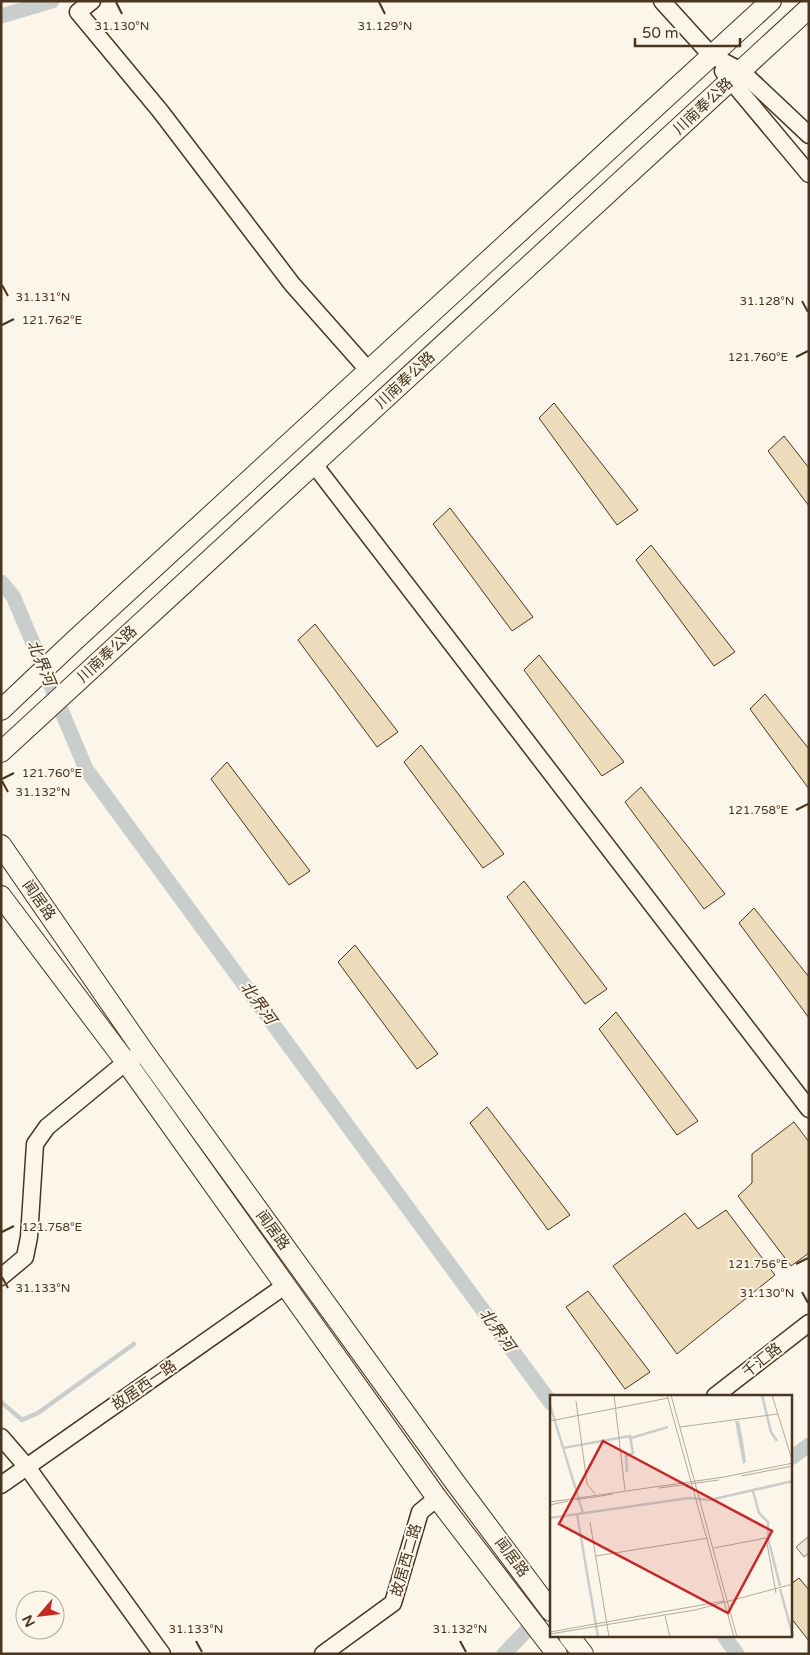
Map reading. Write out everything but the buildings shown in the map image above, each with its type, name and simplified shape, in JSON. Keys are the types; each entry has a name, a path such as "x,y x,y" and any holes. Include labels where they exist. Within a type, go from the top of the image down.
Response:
{"main road":[{"name":"川南奉公路","path":"8,703 771,1"},
{"name":"川南奉公路","path":"1,752 809,8"},
{"name":"闻居路","path":"1,845 144,1052 454,1481 550,1610"},
{"path":"1,896 126,1062 437,1498 556,1654"}],"street":[{"path":"92,1 78,12 161,112 292,284 369,371"},
{"path":"662,1 711,55 809,135"},
{"path":"735,76 809,174"},
{"path":"314,464 809,1109"},
{"path":"1,1277 25,1257 29,1237 35,1144 47,1127 126,1062 144,1052"},
{"name":"故居西一路","path":"1,1485 286,1285"},
{"name":"千汇路","path":"716,1395 809,1323"},
{"path":"1,1436 27,1467 162,1654"},
{"name":"故居西二路","path":"323,1654 393,1603 420,1512 437,1498"}],"shaded area":[{"path":"809,1536 809,1553 804,1557 796,1547"}],"waterway":[{"path":"1,16 52,1"},
{"name":"北界河","path":"1,582 13,596 86,769 550,1402"},
{"path":"1,1402 22,1420 38,1413 134,1344"},
{"path":"792,1457 809,1445"},
{"path":"504,1654 541,1615"},
{"name":"北界河","path":"725,1638 737,1654"}]}
